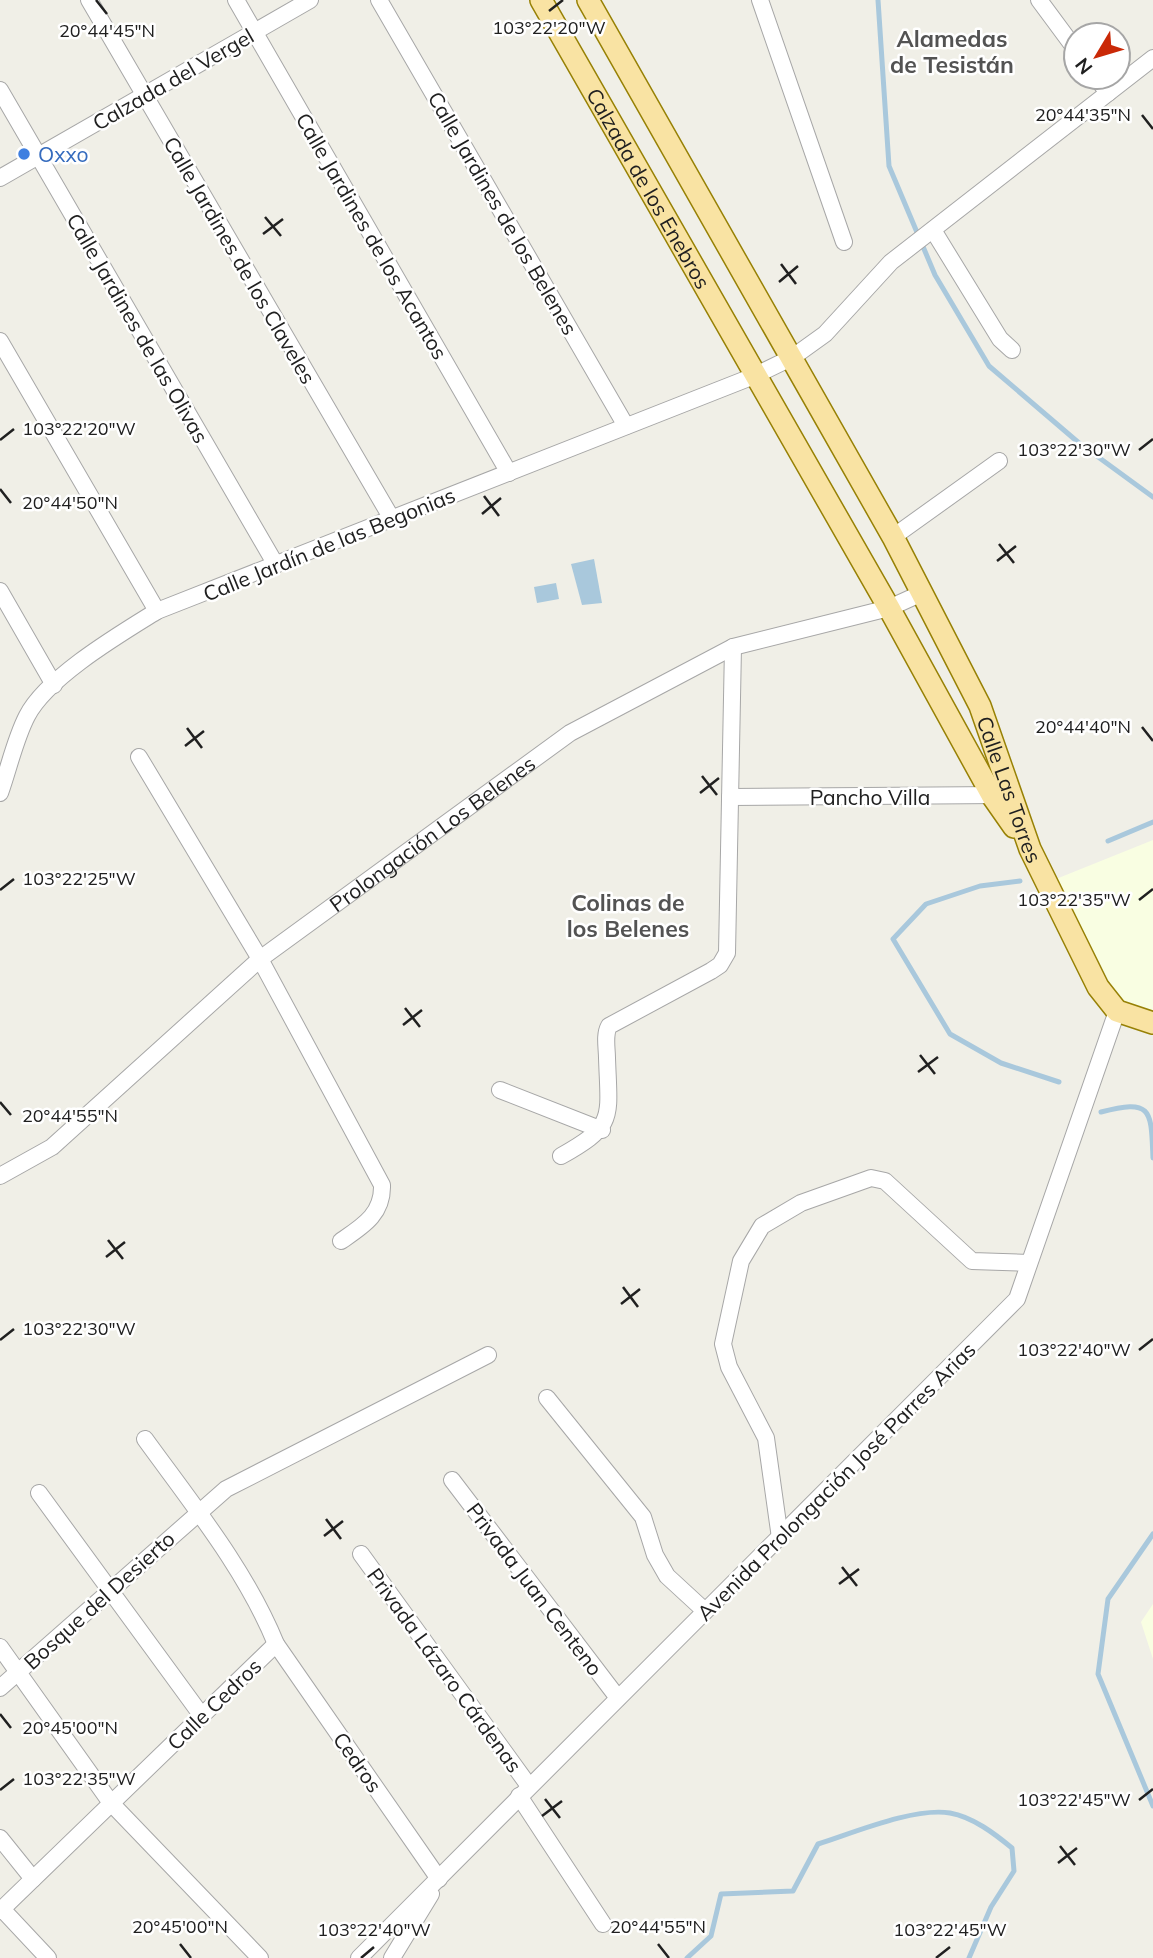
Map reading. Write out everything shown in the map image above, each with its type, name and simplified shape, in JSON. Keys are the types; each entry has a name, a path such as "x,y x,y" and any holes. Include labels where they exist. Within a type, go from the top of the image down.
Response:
{"main road":[{"name":"Calzada de los Enebros","path":"541,0 754,376"},
{"name":"Calzada de los Enebros","path":"588,0 793,357"},
{"name":"Calle Las Torres","path":"793,357 893,537 980,706 1002,795"},
{"name":"Calle Las Torres","path":"754,376 1002,795 1098,987 1117,1011"},
{"path":"1117,1011 1153,1024"}],"street":[{"name":"Calle Jardines de los Claveles","path":"89,0 392,519"},
{"name":"Calle Jardines de los Acantos","path":"236,0 509,473"},
{"name":"Calzada del Vergel","path":"0,178 310,0"},
{"name":"Calle Jardines de los Belenes","path":"379,0 626,426"},
{"path":"760,0 844,242"},
{"path":"1040,0 1062,31"},
{"name":"Calle Jardín de las Begonias","path":"0,793 27,715 54,685 103,645 157,611 754,376 793,357 825,334 904,252 1153,58"},
{"name":"Calle Jardines de las Olivas","path":"0,90 276,565"},
{"path":"930,231 1000,338 1012,351"},
{"path":"0,341 157,611"},
{"path":"893,537 999,461"},
{"path":"0,591 54,685"},
{"name":"Prolongación Los Belenes","path":"0,1176 52,1147 260,959 570,733 733,647 889,608 922,593"},
{"path":"561,1156 601,1130 609,1113 609,1026 711,971 720,965 727,953 733,647"},
{"path":"139,757 260,959 382,1185 382,1196 370,1221 341,1241"},
{"name":"Pancho Villa","path":"730,797 1002,795"},
{"name":"Avenida Prolongación José Parres Arias","path":"359,1958 1017,1299 1117,1011"},
{"path":"500,1090 601,1130"},
{"path":"780,1538 766,1438 729,1367 723,1344 741,1261 762,1226 801,1203 871,1178 885,1181 972,1261 1029,1263"},
{"name":"Bosque del Desierto","path":"0,1688 197,1511 226,1489 488,1354"},
{"path":"547,1398 643,1517 654,1555 667,1576 705,1611"},
{"name":"Cedros","path":"145,1440 197,1511 263,1612 276,1644 439,1879"},
{"name":"Privada Juan Centeno","path":"452,1480 618,1698"},
{"path":"39,1493 202,1716"},
{"name":"Privada Lázaro Cárdenas","path":"361,1554 524,1791 603,1924"},
{"name":"Calle Cedros","path":"1,1910 276,1644"},
{"path":"0,1647 111,1803 260,1958"},
{"path":"0,1838 33,1879"},
{"name":"Avenida Prolongación José Parres Arias","path":"392,1958 439,1879"},
{"path":"1,1910 48,1958"}],"shaded area":[{"path":"1153,840 1153,1019 1139,1018 1116,995 1056,879"},
{"path":"1153,1604 1153,1659 1141,1622"}],"water":[{"path":"594,559 602,603 582,605 571,564"},
{"path":"556,583 559,599 537,603 534,587"}],"waterway":[{"path":"878,0 889,166 935,275 989,366 1079,443 1153,497"},
{"path":"1108,841 1153,822"},
{"path":"1020,881 980,886 926,904 893,939 950,1034 1001,1063 1059,1082"},
{"path":"1101,1112 1131,1107 1146,1112 1151,1129 1153,1158"},
{"path":"1153,1534 1108,1599 1098,1674 1153,1806"},
{"path":"687,1958 711,1936 721,1894 793,1891 818,1844 902,1817 935,1812 967,1818 1012,1848 1014,1871 991,1907 969,1958"}],"place":[{"name":"Oxxo","path":"24,154"}],"district":[{"name":"Alamedas de Tesistán","path":"952,51"},
{"name":"Colinas de los Belenes","path":"628,915"}]}
